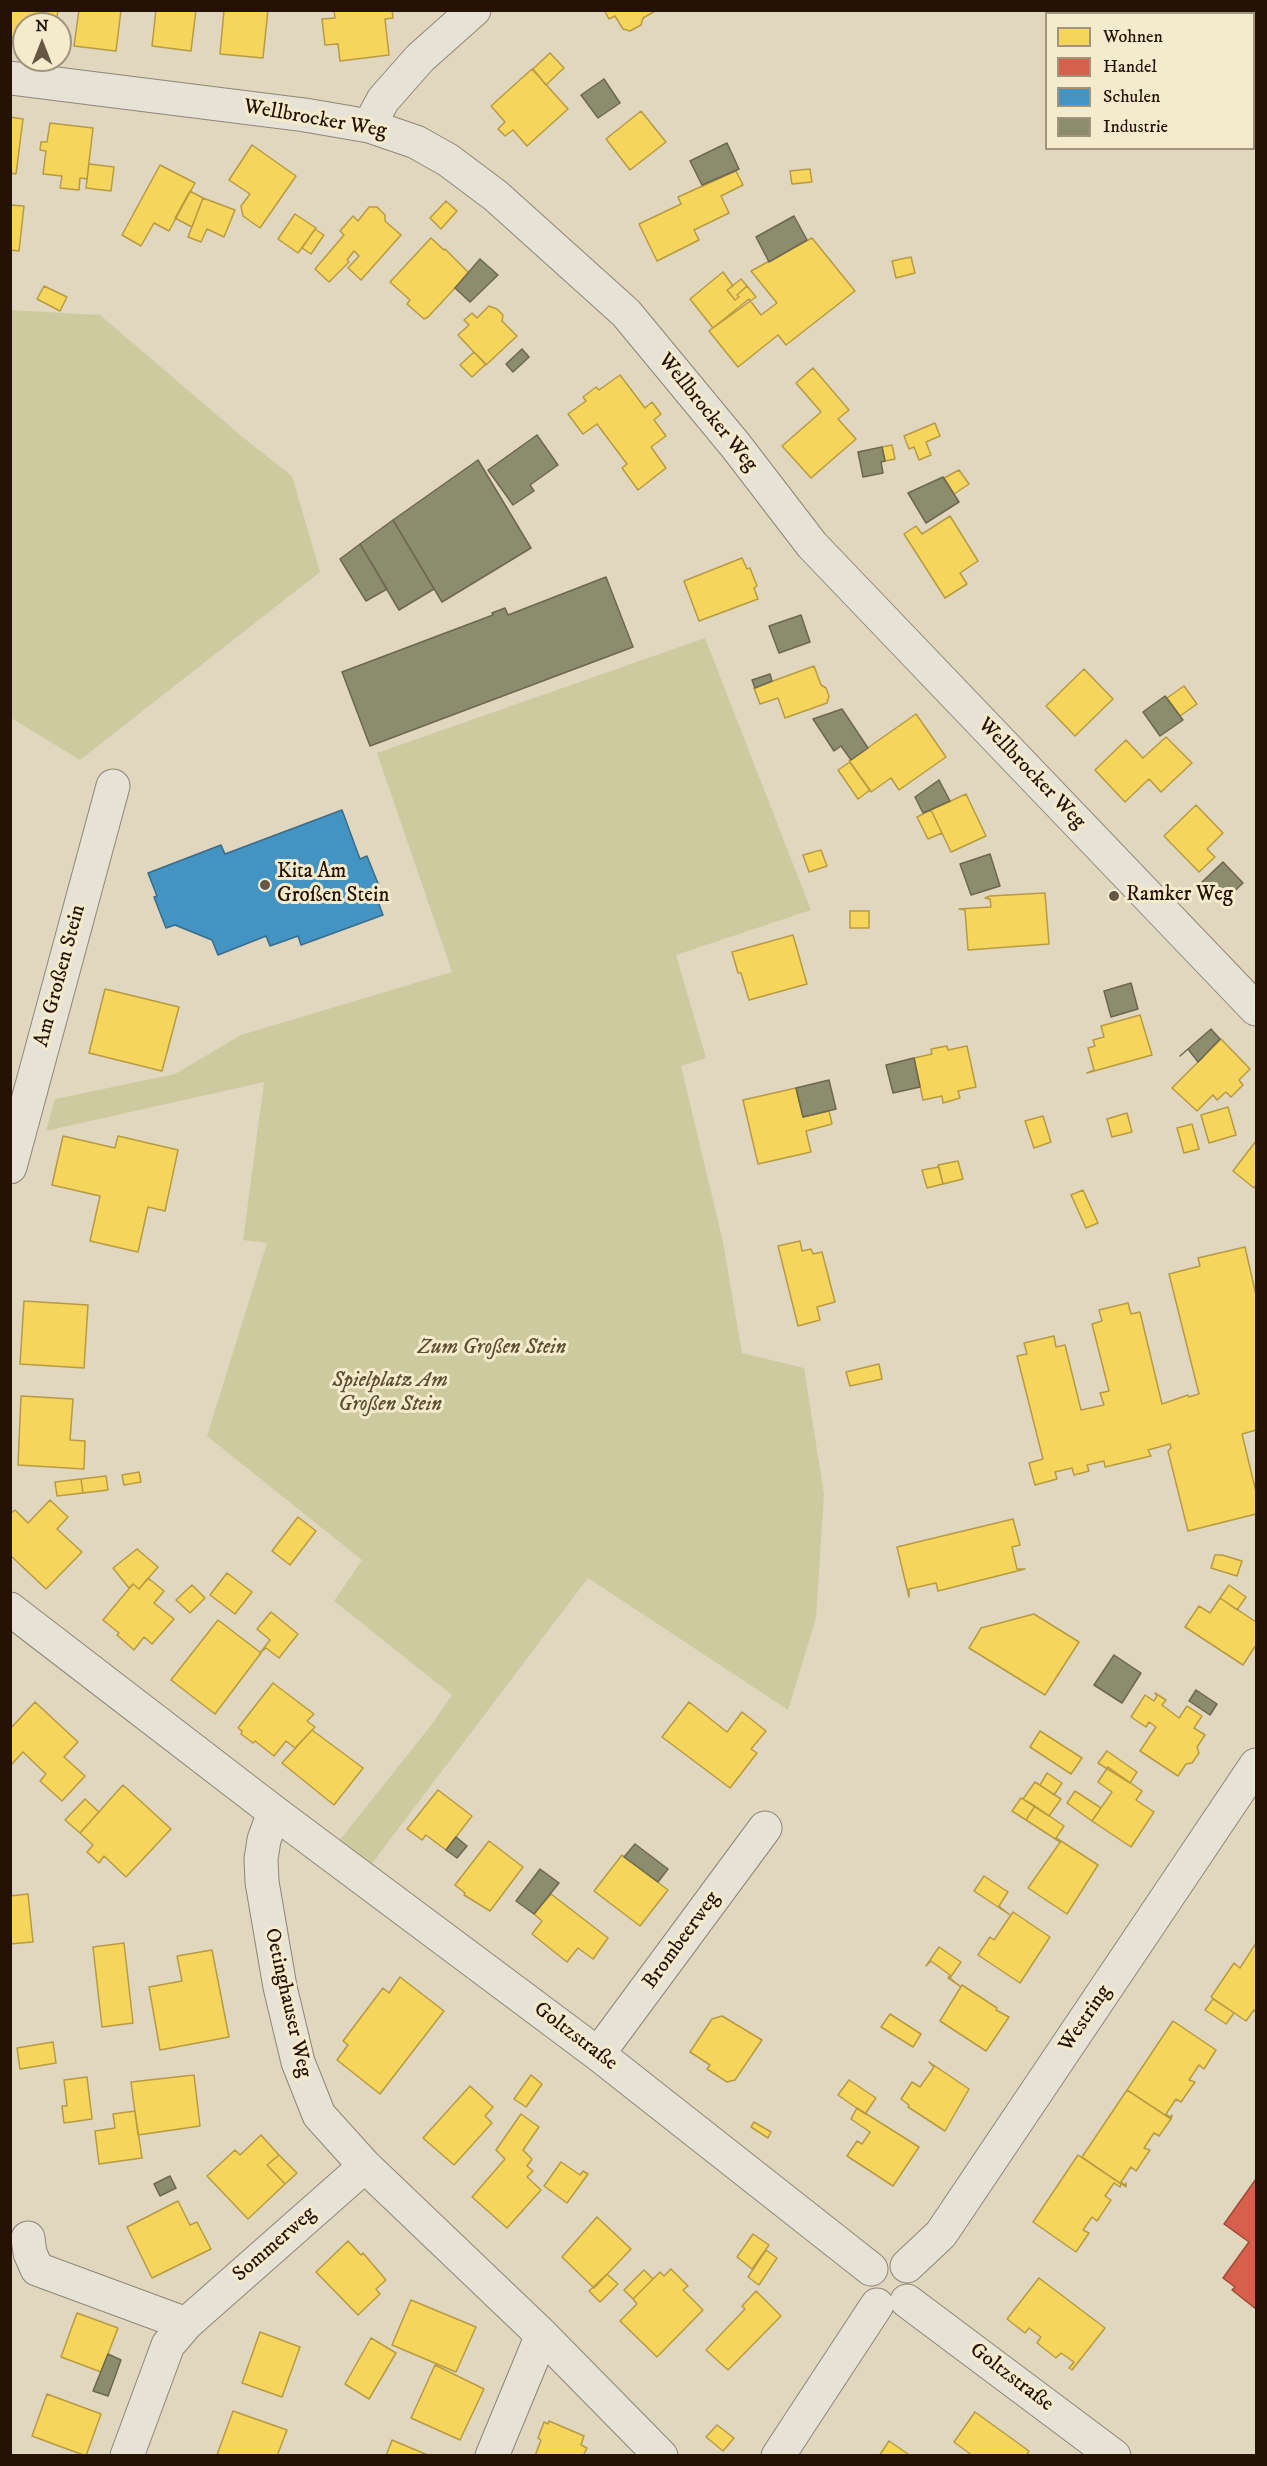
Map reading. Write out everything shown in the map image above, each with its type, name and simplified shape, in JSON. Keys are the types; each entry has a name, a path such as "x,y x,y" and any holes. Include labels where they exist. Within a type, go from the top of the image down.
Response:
{"street":[{"path":"369,126 383,100 420,58 474,10"},
{"name":"Wellbrocker Weg","path":"10,78 305,115 369,126 416,142 448,160 496,196 626,313 735,446 812,545 1257,1009"},
{"name":"Am Großen Stein","path":"10,1167 113,786"},
{"path":"10,1609 274,1812"},
{"name":"Westring","path":"907,2266 941,2234 1257,1765"},
{"name":"Goltzstraße","path":"274,1812 598,2054 871,2269 866,2278 866,2288 870,2297 892,2303 1114,2456"},
{"name":"Oetinghauser Weg","path":"274,1812 264,1840 261,1859 262,1882 280,1987 297,2062 319,2115 365,2166 542,2335 662,2456"},
{"name":"Brombeerweg","path":"598,2054 765,1828"},
{"name":"Sommerweg","path":"127,2456 168,2345 186,2324 365,2166"},
{"path":"28,2238 30,2253 37,2269 186,2324"},
{"path":"778,2456 892,2303 913,2292 912,2274 907,2266 892,2259 884,2260 871,2269"},
{"path":"492,2456 542,2335"}],"green space":[{"path":"11,310 100,315 245,439 292,476 320,572 80,760 11,718"},
{"name":"Zum Großen Stein","path":"705,638 811,910 676,955 706,1058 681,1066 723,1242 742,1353 804,1368 824,1494 816,1618 788,1710 588,1578 367,1870 335,1846 432,1724 452,1695 334,1601 362,1560 207,1436 267,1243 243,1240 264,1082 46,1131 55,1099 175,1074 241,1035 452,972 377,753"}],"building: Wohnen":[{"path":"10,10 58,10 58,12 12,12 12,37 10,37"},
{"path":"79,10 121,10 116,51 74,46"},
{"path":"156,10 196,10 191,51 152,46"},
{"path":"224,10 268,10 263,58 220,54"},
{"path":"334,10 392,10 393,18 385,19 389,55 340,61 338,44 325,45 322,19 335,18"},
{"path":"604,10 657,10 643,18 641,25 630,31 623,29 615,16 609,19"},
{"path":"550,53 564,68 546,85 533,69"},
{"path":"532,69 568,109 527,146 513,130 505,136 498,129 505,122 491,106"},
{"path":"641,111 666,142 630,170 606,139"},
{"path":"10,117 23,119 16,174 10,173"},
{"path":"50,123 93,128 87,179 80,178 79,190 60,188 62,176 43,174 46,151 40,150 41,142 47,142"},
{"path":"252,145 296,176 260,228 243,216 241,206 250,194 229,180"},
{"path":"89,164 114,167 111,191 86,188"},
{"path":"160,165 195,183 169,231 154,223 141,246 122,235"},
{"path":"810,169 812,182 792,184 790,171"},
{"path":"736,171 743,185 721,196 729,213 694,230 699,240 657,261 639,224 681,204 678,197"},
{"path":"190,191 203,198 192,227 175,218"},
{"path":"203,198 235,210 224,237 207,229 201,242 188,237"},
{"path":"446,201 457,211 441,229 430,218"},
{"path":"10,205 24,206 19,251 10,250"},
{"path":"369,207 377,207 385,215 385,221 401,235 361,280 348,268 359,256 354,251 347,260 349,262 329,282 315,269 344,235 340,231 353,216 358,221"},
{"path":"295,214 316,228 298,253 278,239"},
{"path":"315,229 324,235 311,254 302,248"},
{"path":"431,238 469,273 424,319 407,304 410,300 390,282"},
{"path":"812,238 855,291 786,345 778,335 738,367 709,331 749,299 761,315 777,303 751,271"},
{"path":"911,257 915,273 896,278 892,261"},
{"path":"723,272 733,286 727,290 735,300 747,286 756,297 713,328 690,299"},
{"path":"741,279 747,286 735,300 727,290"},
{"path":"44,286 67,297 60,311 37,299"},
{"path":"489,306 497,309 503,315 502,321 517,336 486,365 458,335 469,325 464,320 472,313 477,318"},
{"path":"474,352 486,364 472,377 460,365"},
{"path":"813,368 849,410 838,419 856,439 811,478 782,446 821,412 796,383"},
{"path":"620,375 645,408 652,402 661,414 654,420 666,436 651,447 666,468 638,490 622,468 627,464 597,424 583,434 568,414 586,401 583,397 596,387 599,390"},
{"path":"935,423 940,436 926,442 931,455 919,460 914,447 909,449 904,436"},
{"path":"892,445 895,459 885,461 882,447"},
{"path":"959,470 969,484 954,494 944,478"},
{"path":"950,516 978,561 960,573 967,584 945,598 904,534 916,526 922,534"},
{"path":"742,558 747,569 750,568 757,586 754,588 758,599 699,621 684,581"},
{"path":"814,666 821,685 826,688 829,696 827,703 785,718 778,698 760,704 754,688"},
{"path":"1084,669 1113,699 1075,736 1046,706"},
{"path":"1184,686 1197,704 1180,716 1167,698"},
{"path":"916,714 946,757 899,790 891,778 871,792 849,761"},
{"path":"1166,737 1192,763 1161,792 1149,779 1125,802 1095,770 1126,740 1143,758"},
{"path":"850,762 870,790 858,799 838,770"},
{"path":"966,794 986,836 951,852 931,810"},
{"path":"1196,805 1223,833 1207,849 1215,857 1199,872 1164,836"},
{"path":"931,810 942,833 928,839 917,817"},
{"path":"821,850 827,866 809,872 803,855"},
{"path":"1045,893 1049,944 968,950 965,910 959,909 991,907 990,899 985,898 990,896"},
{"path":"850,911 869,911 869,928 850,928"},
{"path":"793,935 807,984 749,1000 732,952"},
{"path":"105,989 179,1007 162,1071 89,1053"},
{"path":"1140,1015 1152,1055 1087,1073 1094,1070 1088,1048 1095,1046 1093,1040 1104,1037 1101,1026"},
{"path":"1221,1039 1250,1069 1239,1080 1243,1085 1231,1097 1226,1092 1217,1100 1213,1095 1197,1111 1172,1088"},
{"path":"947,1046 948,1050 967,1046 976,1087 958,1091 960,1098 943,1103 942,1096 923,1100 914,1058 932,1054 931,1049"},
{"path":"796,1088 803,1117 829,1111 832,1124 806,1131 811,1152 758,1164 743,1100"},
{"path":"1228,1107 1236,1135 1209,1143 1201,1115"},
{"path":"1127,1113 1132,1132 1112,1137 1107,1119"},
{"path":"1043,1116 1051,1142 1034,1148 1025,1121"},
{"path":"1192,1124 1199,1149 1184,1153 1177,1128"},
{"path":"63,1136 115,1148 118,1136 178,1150 165,1211 148,1207 138,1252 90,1241 100,1196 52,1185"},
{"path":"1256,1141 1256,1184 1254,1188 1233,1171"},
{"path":"958,1161 963,1179 943,1184 938,1165"},
{"path":"939,1167 943,1184 927,1188 922,1170"},
{"path":"1083,1190 1098,1223 1086,1228 1071,1195"},
{"path":"800,1241 802,1251 811,1249 813,1254 822,1252 835,1302 817,1307 820,1320 798,1326 778,1246"},
{"path":"1245,1247 1256,1295 1256,1430 1242,1434 1256,1492 1256,1514 1188,1531 1168,1451 1171,1448 1170,1444 1148,1450 1151,1456 1105,1467 1104,1461 1087,1465 1089,1471 1074,1475 1072,1468 1055,1472 1057,1479 1035,1485 1029,1463 1043,1459 1017,1356 1027,1354 1024,1343 1054,1336 1056,1347 1065,1345 1081,1410 1104,1405 1100,1393 1109,1391 1092,1324 1102,1321 1099,1310 1128,1303 1131,1314 1140,1312 1162,1404 1188,1395 1189,1397 1199,1394 1169,1274 1200,1266 1198,1258"},
{"path":"24,1301 88,1305 84,1368 20,1364"},
{"path":"879,1364 882,1379 850,1386 846,1372"},
{"path":"21,1396 73,1399 70,1440 85,1441 84,1469 18,1465"},
{"path":"139,1472 141,1482 124,1485 122,1475"},
{"path":"106,1476 108,1490 83,1493 81,1479"},
{"path":"81,1479 83,1493 57,1496 55,1482"},
{"path":"50,1500 68,1517 57,1529 82,1552 46,1589 10,1555 10,1514 15,1510 28,1523"},
{"path":"298,1517 316,1531 290,1565 272,1551"},
{"path":"1013,1519 1020,1545 1012,1547 1017,1569 1025,1569 938,1591 936,1583 909,1589 909,1597 897,1547"},
{"path":"137,1549 158,1567 139,1589 133,1584 129,1588 113,1568"},
{"path":"1215,1555 1242,1561 1237,1576 1211,1568"},
{"path":"227,1573 252,1592 235,1614 210,1595"},
{"path":"148,1578 164,1591 154,1603 174,1619 152,1644 144,1637 134,1650 103,1620 133,1584 139,1589"},
{"path":"192,1585 205,1598 190,1613 176,1600"},
{"path":"1229,1585 1246,1597 1237,1610 1220,1598"},
{"path":"1220,1598 1256,1622 1256,1645 1243,1665 1185,1627 1199,1606 1210,1613"},
{"path":"271,1612 298,1634 279,1658 266,1648 260,1653 270,1640 257,1629"},
{"path":"1034,1614 1079,1642 1045,1695 969,1648 981,1628"},
{"path":"218,1620 261,1653 215,1714 171,1680"},
{"path":"273,1683 314,1714 307,1721 315,1727 295,1748 286,1741 274,1756 255,1741 253,1743 241,1734 242,1731 238,1728"},
{"path":"1155,1693 1166,1700 1162,1705 1179,1718 1187,1706 1202,1716 1194,1728 1205,1735 1197,1747 1199,1753 1192,1763 1186,1764 1178,1776 1140,1751 1156,1727 1149,1722 1146,1727 1131,1717 1145,1695 1154,1701 1157,1696"},
{"path":"35,1702 78,1742 64,1757 85,1776 62,1801 40,1781 46,1774 23,1752 10,1766 10,1729"},
{"path":"689,1702 727,1732 742,1712 766,1731 751,1749 757,1753 730,1788 662,1737"},
{"path":"312,1730 363,1768 334,1805 282,1763"},
{"path":"1040,1731 1082,1758 1071,1774 1030,1747"},
{"path":"1107,1751 1137,1772 1130,1783 1098,1763"},
{"path":"1108,1767 1142,1791 1136,1800 1154,1812 1131,1847 1092,1821 1112,1792 1098,1782"},
{"path":"1047,1773 1062,1783 1054,1795 1040,1785"},
{"path":"1035,1782 1061,1799 1049,1816 1023,1799"},
{"path":"123,1785 171,1829 126,1877 104,1856 99,1863 87,1852 93,1845 80,1833"},
{"path":"438,1790 472,1816 446,1850 426,1835 422,1840 407,1829"},
{"path":"1075,1791 1101,1808 1092,1821 1067,1803"},
{"path":"1021,1798 1035,1806 1026,1820 1012,1811"},
{"path":"85,1799 99,1812 80,1833 65,1820"},
{"path":"1035,1806 1064,1826 1056,1838 1060,1842 1026,1820"},
{"path":"489,1841 523,1867 490,1911 464,1895 465,1893 455,1885"},
{"path":"1061,1841 1098,1865 1067,1914 1028,1888"},
{"path":"622,1855 668,1890 640,1926 594,1891"},
{"path":"984,1876 1008,1892 999,1906 1010,1915 974,1891"},
{"path":"28,1894 33,1942 10,1944 10,1896"},
{"path":"551,1894 608,1938 593,1959 578,1948 567,1962 532,1934 542,1921 534,1914"},
{"path":"1013,1912 1050,1937 1020,1983 978,1955 990,1937 994,1940"},
{"path":"124,1943 133,2023 102,2027 93,1947"},
{"path":"1256,1943 1256,2012 1254,2010 1246,2021 1211,1997 1234,1963 1240,1968"},
{"path":"939,1947 961,1962 950,1978 961,1987 948,1978 950,1975 931,1961 926,1966"},
{"path":"212,1950 229,2037 160,2050 149,1987 182,1981 177,1956"},
{"path":"400,1977 444,2011 380,2094 337,2060 348,2045 343,2041 383,1988 389,1993"},
{"path":"962,1985 1009,2017 986,2051 940,2021"},
{"path":"1213,1999 1234,2013 1226,2024 1205,2010"},
{"path":"890,2014 921,2034 913,2047 881,2027"},
{"path":"722,2016 762,2040 735,2080 727,2082 707,2069 710,2065 690,2052 712,2019"},
{"path":"1173,2021 1216,2050 1204,2069 1199,2065 1189,2080 1195,2082 1181,2102 1176,2099 1166,2114 1170,2117 1172,2115 1171,2119 1127,2090"},
{"path":"53,2042 56,2063 20,2069 17,2048"},
{"path":"929,2062 969,2089 945,2131 908,2107 909,2105 901,2099 912,2082 920,2087 934,2067"},
{"path":"194,2075 200,2126 138,2135 131,2082"},
{"path":"531,2075 542,2084 526,2107 514,2099"},
{"path":"87,2077 92,2119 64,2123 62,2106 67,2106 64,2080"},
{"path":"849,2080 876,2098 865,2114 838,2095"},
{"path":"470,2086 493,2107 485,2116 492,2123 454,2165 423,2138"},
{"path":"1127,2090 1171,2119 1159,2136 1154,2133 1144,2148 1150,2150 1136,2171 1131,2167 1121,2182 1125,2185 1126,2183 1126,2187 1082,2157"},
{"path":"857,2108 919,2147 893,2186 847,2156 857,2141 862,2144 870,2132 851,2119"},
{"path":"135,2111 142,2158 99,2164 95,2131 115,2128 113,2114"},
{"path":"521,2114 539,2127 523,2150 532,2159 527,2166 533,2171 527,2177 541,2190 507,2228 472,2197 505,2159 496,2150"},
{"path":"754,2122 771,2132 768,2138 751,2127"},
{"path":"261,2135 279,2155 267,2165 285,2184 248,2219 207,2176 235,2150 240,2155"},
{"path":"279,2155 297,2173 285,2184 267,2165"},
{"path":"1078,2155 1121,2184 1120,2187 1114,2183 1105,2196 1111,2200 1097,2221 1092,2217 1083,2230 1089,2233 1076,2252 1033,2222"},
{"path":"561,2162 580,2175 583,2171 588,2174 567,2203 544,2186"},
{"path":"178,2201 190,2225 197,2222 211,2249 152,2278 127,2227"},
{"path":"597,2217 631,2249 594,2288 562,2257"},
{"path":"753,2234 769,2245 752,2269 737,2257"},
{"path":"348,2241 361,2255 363,2253 386,2280 376,2289 380,2294 358,2315 316,2272"},
{"path":"766,2250 777,2258 759,2285 748,2277"},
{"path":"671,2269 688,2286 683,2290 703,2310 657,2357 620,2321 637,2304 633,2299 660,2272 664,2276"},
{"path":"644,2270 653,2279 633,2299 624,2290"},
{"path":"607,2274 618,2284 600,2302 589,2291"},
{"path":"1039,2278 1105,2328 1072,2370 1069,2368 1074,2362 1061,2353 1056,2358 1037,2343 1041,2337 1029,2328 1025,2333 1007,2319"},
{"path":"756,2291 781,2316 728,2370 706,2350 745,2309 742,2306"},
{"path":"411,2300 476,2327 456,2372 392,2345"},
{"path":"77,2313 118,2328 101,2372 61,2357"},
{"path":"260,2332 300,2347 282,2397 242,2383"},
{"path":"371,2338 396,2353 369,2399 345,2384"},
{"path":"435,2365 484,2389 460,2440 411,2418"},
{"path":"47,2394 101,2414 86,2456 32,2436"},
{"path":"233,2411 287,2430 277,2456 217,2455"},
{"path":"975,2412 1029,2451 1026,2456 973,2456 954,2442"},
{"path":"549,2421 584,2436 581,2445 587,2448 583,2456 535,2456 544,2422 548,2424"},
{"path":"717,2425 734,2438 723,2451 706,2437"},
{"path":"392,2440 430,2456 386,2456"},
{"path":"889,2441 911,2456 879,2456"}],"building: Handel":[{"path":"1256,2179 1256,2309 1232,2290 1235,2287 1223,2278 1249,2242 1224,2224"}],"building: Schulen":[{"path":"342,810 360,859 367,856 383,896 377,899 383,915 301,945 298,936 270,946 266,936 218,955 212,940 175,925 166,928 148,873 221,845 225,854"}],"building: Industrie":[{"path":"604,79 620,103 598,118 581,95"},
{"path":"727,143 739,169 702,185 690,161"},
{"path":"794,216 807,240 769,262 756,237"},
{"path":"480,259 498,275 470,302 455,288"},
{"path":"522,349 529,357 513,372 506,364"},
{"path":"537,435 558,465 530,485 534,491 513,505 488,470"},
{"path":"882,447 885,461 881,462 883,473 863,477 858,452"},
{"path":"478,460 531,548 442,602 393,520"},
{"path":"943,477 959,502 926,523 908,493"},
{"path":"393,520 434,589 399,610 360,544"},
{"path":"360,544 387,589 366,601 340,559"},
{"path":"606,577 633,647 370,746 342,672 493,615 492,613 505,608 508,615"},
{"path":"801,615 810,642 779,653 769,626"},
{"path":"770,674 772,681 755,688 752,680"},
{"path":"1165,696 1183,720 1160,736 1143,712"},
{"path":"842,709 868,748 851,760 841,746 834,751 813,719"},
{"path":"939,780 950,801 923,813 915,797"},
{"path":"990,854 1000,886 971,895 960,864"},
{"path":"1223,862 1243,883 1222,903 1202,882"},
{"path":"1131,983 1138,1009 1111,1017 1104,991"},
{"path":"1211,1029 1220,1039 1198,1062 1188,1049"},
{"path":"914,1058 920,1087 893,1093 886,1065"},
{"path":"829,1080 836,1109 803,1117 796,1088"},
{"path":"1114,1655 1141,1673 1122,1703 1094,1685"},
{"path":"1196,1690 1217,1704 1210,1715 1189,1701"},
{"path":"456,1837 467,1846 457,1858 446,1850"},
{"path":"635,1844 668,1869 658,1882 624,1857"},
{"path":"540,1869 559,1883 534,1914 516,1901"},
{"path":"170,2176 176,2188 160,2196 154,2184"},
{"path":"108,2354 121,2360 108,2396 93,2391"}],"place":[{"name":"Kita Am Großen Stein","path":"265,885"},
{"name":"Ramker Weg","path":"1114,896"}],"park label":[{"name":"Spielplatz Am Großen Stein","path":"390,1394"}]}
